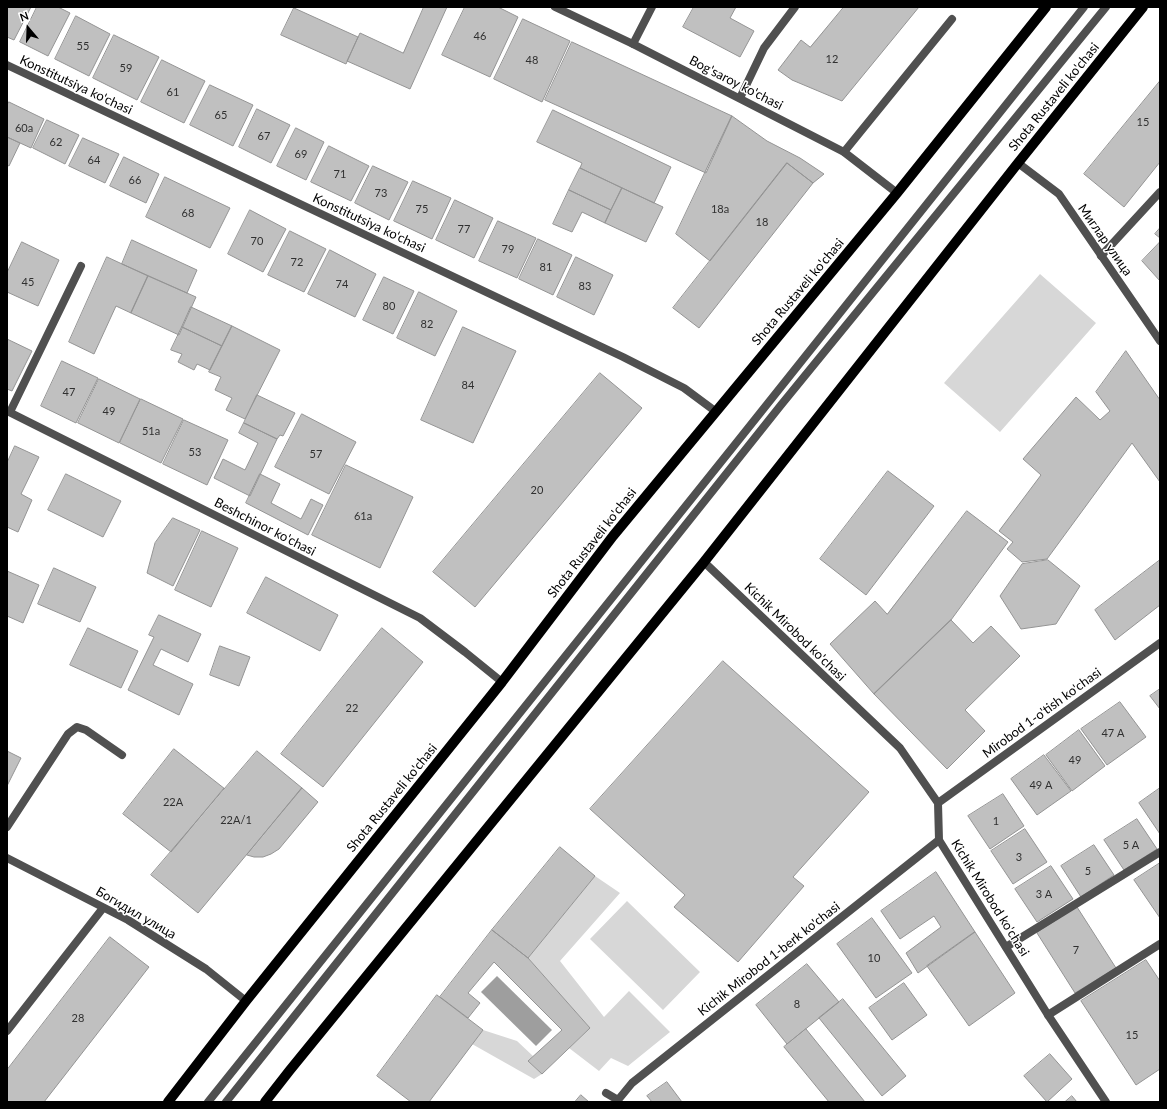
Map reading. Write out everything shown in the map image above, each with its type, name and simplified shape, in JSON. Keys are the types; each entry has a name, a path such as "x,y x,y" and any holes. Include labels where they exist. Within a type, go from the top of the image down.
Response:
{"main road":[{"name":"Shota Rustaveli ko'chasi","path":"168,1102 246,1001 502,682 613,536 897,192 1046,7"},
{"name":"Shota Rustaveli ko'chasi","path":"265,1102 704,562 1018,163 1143,7"}],"street":[{"name":"Bog'saroy ko'chasi","path":"555,7 633,44 844,152 897,192"},
{"path":"633,44 652,7"},
{"path":"740,98 764,48 795,7"},
{"path":"208,1102 1084,7"},
{"path":"226,1102 781,405 1106,7"},
{"path":"844,152 952,19"},
{"name":"Konstitutsiya ko'chasi","path":"7,65 623,357 684,388 716,411"},
{"name":"Миглар улица","path":"1018,163 1059,194 1160,341"},
{"path":"1101,256 1160,192"},
{"path":"8,411 81,266"},
{"name":"Beshchinor ko'chasi","path":"8,411 420,618 502,682"},
{"name":"Kichik Mirobod ko'chasi","path":"704,562 900,748 938,803 939,840 1048,1015 1106,1102"},
{"name":"Mirobod 1-o'tish ko'chasi","path":"938,803 1160,643"},
{"path":"7,827 68,734 77,728 86,730 122,755"},
{"name":"Kichik Mirobod 1-berk ko'chasi","path":"618,1101 632,1083 939,840"},
{"path":"1006,947 1160,852"},
{"name":"Богидил улица","path":"7,858 128,920 206,969 246,1001"},
{"path":"7,1031 103,908"},
{"path":"1048,1015 1160,944"},
{"path":"606,1093 618,1101"}],"shaded area":[{"path":"1040,274 1096,323 1000,432 944,383"},
{"path":"595,876 620,893 560,961 604,1017 629,991 670,1032 628,1066 611,1058 599,1071 569,1048 590,1028 528,958"},
{"path":"627,901 700,972 663,1010 590,939"},
{"path":"497,976 552,1030 536,1046 481,992"},
{"path":"483,1030 517,1041 533,1056 528,1061 542,1074 534,1079 472,1044"}],"building":[{"path":"7,7 31,7 14,40 7,37"},
{"path":"37,7 58,7 70,13 48,56 20,42"},
{"path":"424,7 447,7 410,89 347,61 360,33 403,53"},
{"path":"465,7 498,7 518,17 490,77 442,55"},
{"path":"694,7 736,7 730,18 754,31 740,57 683,27"},
{"path":"844,7 919,7 842,101 792,80 778,70 801,40 810,47"},
{"path":"294,8 358,37 346,64 281,35"},
{"path":"76,16 110,34 89,76 55,59"},
{"path":"523,19 570,41 542,102 494,79"},
{"path":"114,35 159,57 137,100 93,78"},
{"path":"572,42 732,116 706,173 545,100"},
{"path":"162,60 205,81 184,123 141,102"},
{"path":"1160,81 1160,162 1124,207 1084,174"},
{"path":"210,85 253,105 233,146 190,125"},
{"path":"9,102 44,119 31,148 7,137 7,106"},
{"path":"257,109 290,125 271,163 239,147"},
{"path":"553,110 671,167 654,203 580,168 582,163 537,142"},
{"path":"732,116 767,141 800,158 824,174 813,183 787,163 710,261 676,234"},
{"path":"47,120 79,135 65,164 33,148"},
{"path":"296,128 324,142 306,180 277,166"},
{"path":"7,137 20,143 9,166 7,165"},
{"path":"83,138 119,154 105,183 69,166"},
{"path":"329,146 369,166 351,201 311,182"},
{"path":"124,157 159,174 146,203 110,186"},
{"path":"787,163 813,183 699,328 673,308"},
{"path":"373,166 408,182 389,220 355,203"},
{"path":"580,168 622,188 611,210 569,190"},
{"path":"165,177 230,208 210,248 146,217"},
{"path":"413,181 451,198 432,239 394,221"},
{"path":"622,188 663,207 646,242 605,223"},
{"path":"569,190 611,210 605,223 582,212 572,232 553,224"},
{"path":"455,200 493,218 474,258 436,240"},
{"path":"250,210 286,229 263,272 228,254"},
{"path":"498,221 536,238 517,278 479,261"},
{"path":"1160,228 1160,238 1155,234"},
{"path":"290,231 326,249 304,292 268,275"},
{"path":"538,239 572,255 553,295 519,279"},
{"path":"132,240 197,270 187,293 122,264"},
{"path":"22,242 59,260 38,306 7,292 7,273"},
{"path":"1160,242 1160,281 1142,261"},
{"path":"330,250 376,274 355,317 308,294"},
{"path":"107,257 148,276 131,313 116,306 94,354 69,342"},
{"path":"576,257 613,275 594,315 557,297"},
{"path":"148,276 196,297 179,335 131,313"},
{"path":"384,277 414,291 393,334 363,320"},
{"path":"419,292 457,311 435,356 397,338"},
{"path":"191,307 232,326 222,346 182,327"},
{"path":"232,326 280,350 245,419 226,410 232,398 215,390 221,377 209,372"},
{"path":"182,327 222,346 210,370 197,364 194,370 178,362 182,354 171,350"},
{"path":"463,327 516,351 473,443 421,420"},
{"path":"7,339 32,351 12,391 7,389"},
{"path":"1126,351 1160,400 1160,482 1132,443 1047,559 1022,562 1007,549 1013,542 999,531 1041,475 1023,459 1076,397 1100,420 1110,411 1096,392"},
{"path":"62,361 98,378 76,423 41,406"},
{"path":"600,373 642,408 475,607 433,572"},
{"path":"99,379 140,399 119,443 78,423"},
{"path":"257,395 295,413 283,436 280,435 277,439 244,423"},
{"path":"141,399 183,419 161,463 120,443"},
{"path":"302,414 356,442 329,494 275,467"},
{"path":"184,420 228,440 207,485 163,464"},
{"path":"244,423 277,439 250,496 214,478 223,459 245,470 258,443 239,433"},
{"path":"15,446 39,457 21,494 32,500 18,532 7,527 7,463"},
{"path":"346,465 413,497 380,568 312,535"},
{"path":"888,471 934,506 866,595 820,559"},
{"path":"66,474 121,501 103,537 48,510"},
{"path":"260,474 280,484 271,503 301,519 311,499 323,505 308,535 246,503"},
{"path":"967,511 1008,542 951,620 874,694 830,644 875,601 887,614"},
{"path":"173,518 200,530 173,586 147,573 155,543"},
{"path":"202,531 238,548 211,607 175,590"},
{"path":"1048,560 1080,586 1056,624 1021,629 1000,596 1022,564"},
{"path":"1160,560 1160,605 1115,640 1095,610"},
{"path":"54,568 96,587 80,622 38,604"},
{"path":"7,571 39,585 23,623 7,616"},
{"path":"266,577 338,615 320,651 247,613"},
{"path":"159,615 201,634 188,662 161,649 153,665 193,684 179,715 128,690 154,637 149,635"},
{"path":"951,620 973,643 991,626 1020,656 965,710 985,731 947,769 874,694"},
{"path":"88,628 138,651 121,688 70,665"},
{"path":"382,628 423,662 323,787 281,754"},
{"path":"220,646 250,657 239,686 210,675"},
{"path":"723,661 869,792 793,877 804,886 738,962 674,907 685,895 590,809"},
{"path":"1160,689 1160,709 1150,696"},
{"path":"1120,702 1146,737 1107,765 1081,729"},
{"path":"1079,730 1105,766 1072,791 1046,755"},
{"path":"174,749 224,788 171,852 123,814"},
{"path":"7,751 21,758 7,786"},
{"path":"257,751 302,788 198,913 151,875"},
{"path":"1044,755 1071,791 1037,815 1011,779"},
{"path":"302,788 318,802 279,849 263,857 247,855"},
{"path":"1160,788 1160,834 1139,803"},
{"path":"1003,794 1024,826 990,849 968,816"},
{"path":"1137,819 1157,849 1124,870 1104,840"},
{"path":"1025,829 1047,862 1013,884 991,851"},
{"path":"1094,845 1114,875 1081,897 1061,866"},
{"path":"560,847 595,876 528,958 492,930"},
{"path":"1160,863 1160,918 1134,880"},
{"path":"1051,866 1073,899 1037,922 1015,889"},
{"path":"936,872 975,932 918,973 906,953 941,927 934,916 900,939 881,911"},
{"path":"1077,907 1116,968 1075,993 1037,933"},
{"path":"872,918 912,973 876,998 837,944"},
{"path":"492,930 528,958 590,1028 542,1074 528,1061 562,1030 494,962 468,993 480,1003 468,1018 440,997"},
{"path":"975,932 1015,993 969,1026 927,966"},
{"path":"110,937 149,967 44,1102 7,1102 7,1070"},
{"path":"1146,960 1160,981 1160,1069 1136,1085 1081,1001"},
{"path":"807,964 839,1002 787,1044 756,1005"},
{"path":"904,983 927,1015 892,1040 869,1008"},
{"path":"437,995 483,1030 429,1102 411,1102 377,1076"},
{"path":"843,999 906,1076 882,1096 819,1018"},
{"path":"806,1029 865,1102 829,1102 784,1047"},
{"path":"1050,1054 1072,1079 1047,1102 1024,1076"},
{"path":"667,1082 682,1102 652,1102 647,1096"},
{"path":"581,1095 589,1102 575,1102"},
{"path":"1072,1096 1077,1102 1065,1102"}]}
